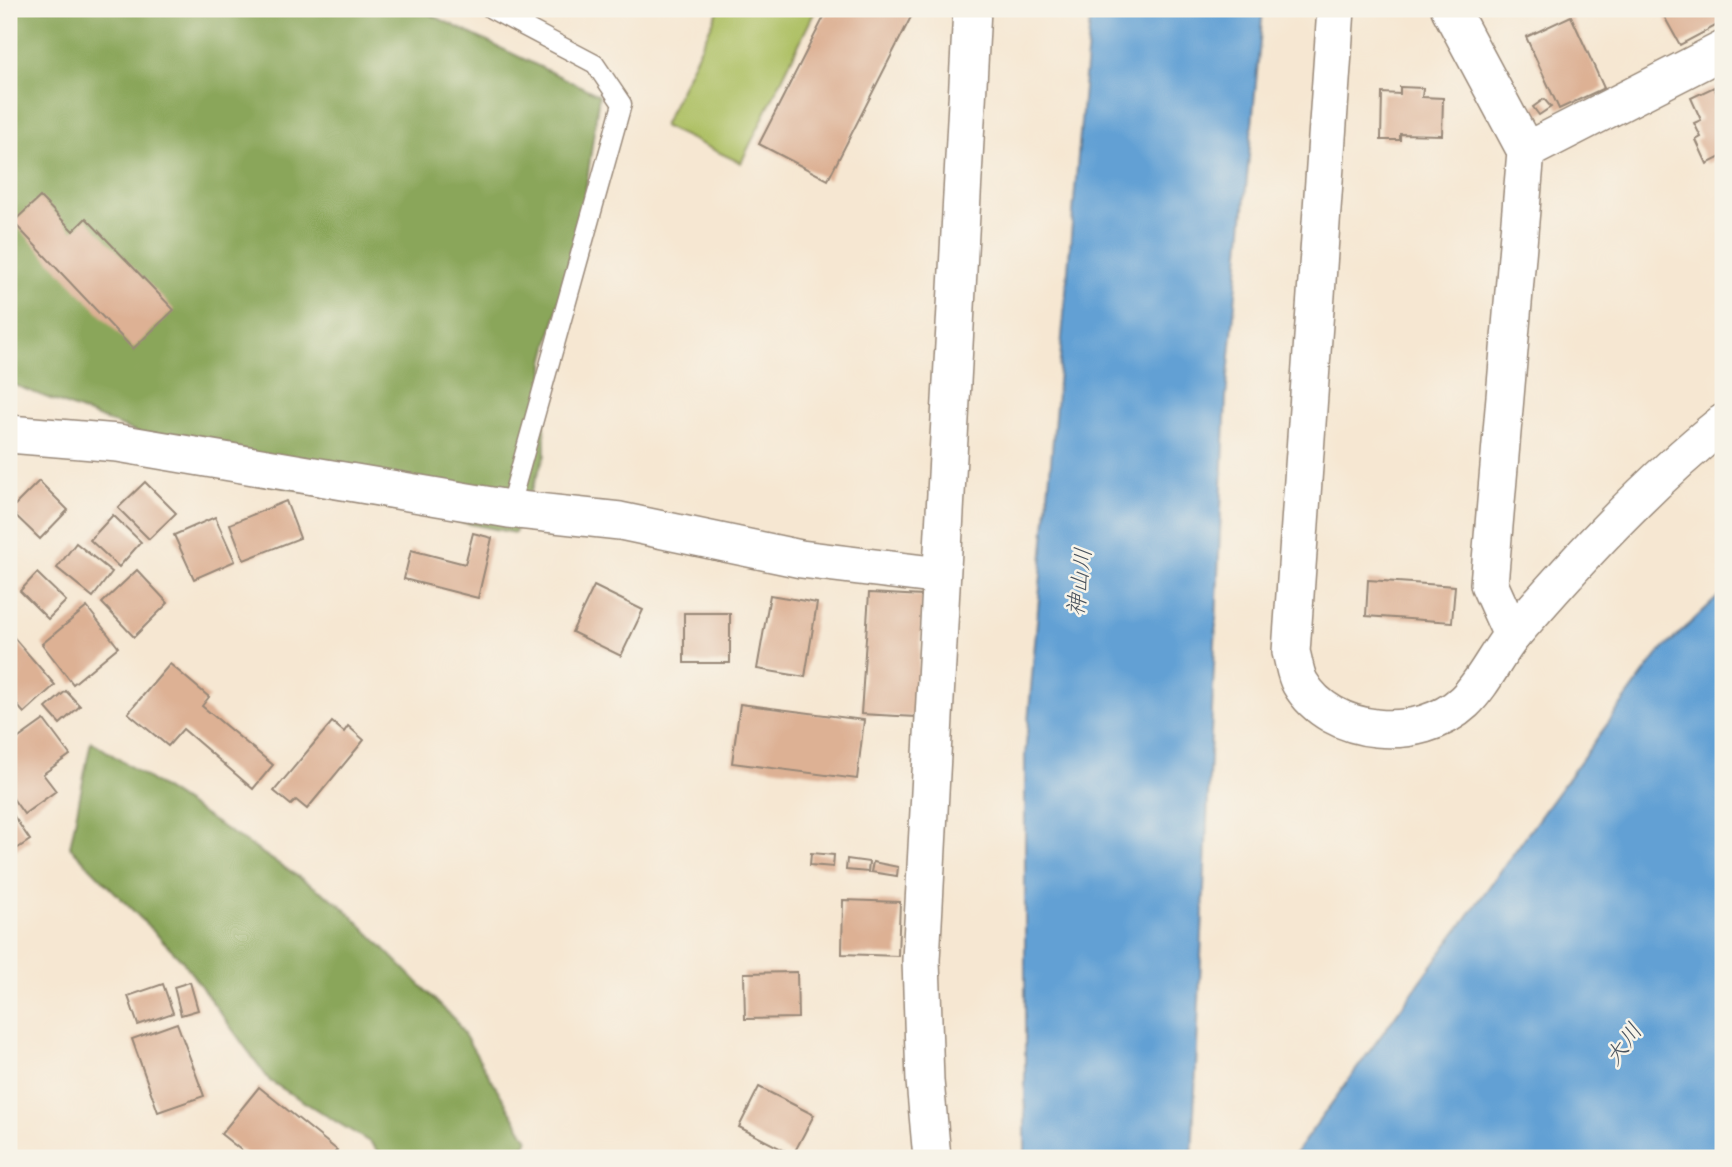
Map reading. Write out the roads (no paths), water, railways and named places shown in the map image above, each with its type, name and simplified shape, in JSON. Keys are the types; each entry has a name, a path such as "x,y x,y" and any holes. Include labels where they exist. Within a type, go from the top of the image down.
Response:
{"street":[{"path":"932,1158 925,1081 921,960 972,9"},
{"path":"1336,9 1291,652 1300,683 1325,709 1360,726 1397,730 1433,720 1463,702 1512,635 1681,457 1723,423"},
{"path":"1450,9 1526,151 1489,584 1512,635"},
{"path":"1526,151 1723,50"},
{"path":"9,434 118,443 509,509 620,521 801,559 941,576"}],"lane":[{"path":"491,9 595,64 622,104 509,509"}],"water":[{"name":"神山川","path":"1091,9 1263,9 1226,398 1192,1158 1025,1158 1025,756"},
{"name":"大川","path":"1723,592 1723,1158 1292,1158 1659,653"}]}
